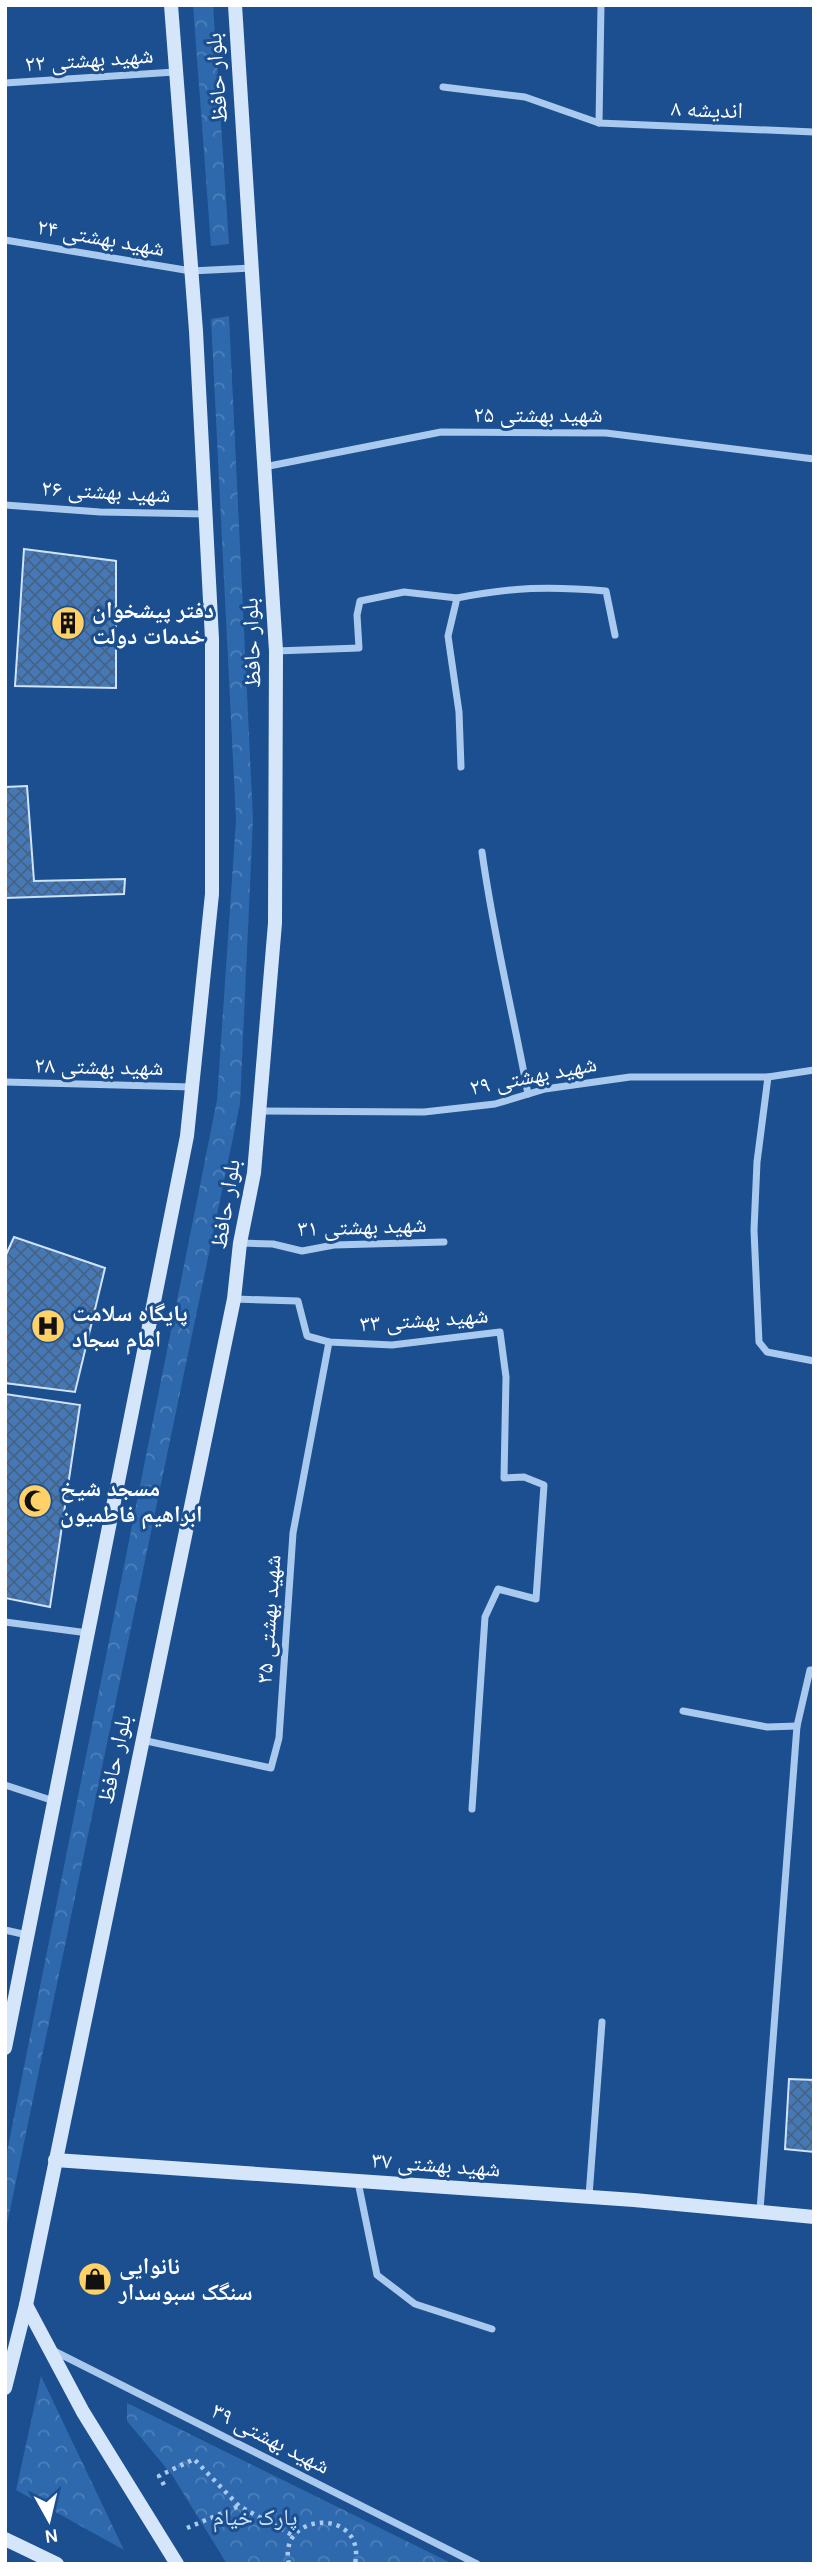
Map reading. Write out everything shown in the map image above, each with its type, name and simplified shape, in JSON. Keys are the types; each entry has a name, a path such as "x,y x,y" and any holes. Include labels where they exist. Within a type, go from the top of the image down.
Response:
{"main road":[{"name":"بلوار حافظ","path":"5,2048 187,1136 212,894 212,639 191,271 171,5"},
{"name":"بلوار حافظ","path":"5,2388 26,2305 234,1299 240,1242 254,1173 260,1111 275,923 276,651 234,5"},
{"name":"شهید بهشتی ۳۷","path":"55,2160 589,2196 814,2217"},
{"path":"26,2305 83,2412 177,2564"},
{"path":"5,2539 57,2564"}],"street":[{"path":"599,123 601,5"},
{"name":"شهید بهشتی ۲۲","path":"5,83 175,72"},
{"name":"اندیشه ۸","path":"443,87 526,97 599,123 814,132"},
{"name":"شهید بهشتی ۲۴","path":"5,240 191,271 251,268"},
{"name":"شهید بهشتی ۲۵","path":"264,467 441,432 606,433 814,459"},
{"name":"شهید بهشتی ۲۶","path":"5,505 100,512 205,514"},
{"path":"276,651 359,648 357,615 360,601 404,592 457,598 495,590 544,586 606,592 615,635"},
{"path":"457,598 448,636 459,712 461,766"},
{"path":"482,852 491,920 501,949 528,1094"},
{"name":"شهید بهشتی ۲۹","path":"260,1111 424,1112 495,1104 545,1089 630,1077 768,1077 814,1070"},
{"path":"768,1077 757,1163 754,1230 759,1342 767,1352 814,1361"},
{"name":"شهید بهشتی ۲۸","path":"5,1082 192,1087"},
{"name":"شهید بهشتی ۳۱","path":"240,1242 273,1244 302,1251 334,1245 444,1242"},
{"name":"شهید بهشتی ۳۳","path":"234,1299 298,1301 307,1336 329,1342 392,1345 500,1332 506,1377 504,1478 524,1477 544,1485 540,1568 536,1599 498,1589 485,1617 472,1809"},
{"name":"شهید بهشتی ۳۵","path":"141,1740 271,1768 279,1738 293,1533 329,1342"},
{"path":"5,1622 88,1633"},
{"path":"760,2210 797,1726 810,1670 814,1670"},
{"path":"683,1711 767,1727 797,1726"},
{"path":"5,1785 54,1801"},
{"path":"5,1930 28,1935"},
{"path":"589,2196 602,2022"},
{"path":"358,2182 377,2275 415,2304 492,2329"},
{"name":"شهید بهشتی ۳۹","path":"47,2347 477,2564"}],"path":[{"path":"170,2497 159,2476 194,2459 239,2506 294,2536"},
{"path":"187,2528 239,2506"},
{"path":"181,2518 193,2540"},
{"path":"289,2564 289,2547 294,2536 312,2523 335,2524 352,2538 356,2548 355,2564"}],"green space":[{"path":"193,5 213,5 229,244 211,246"},
{"path":"229,316 253,819 240,1104 5,2234 5,2162 217,1100 236,820 211,319"},
{"path":"41,2376 124,2550 16,2490"},
{"name":"پارک خیام","path":"127,2403 453,2564 227,2564 172,2475 127,2421"}],"building":[{"name":"دفتر پیشخوان خدمات دولت","path":"24,549 116,561 116,688 15,686"},
{"path":"27,786 34,881 125,879 124,894 5,898 5,787"},
{"name":"پایگاه سلامت امام سجاد","path":"14,1237 105,1268 75,1392 5,1383 5,1257"},
{"name":"مسجد شیخ ابراهیم فاطمیون","path":"5,1394 80,1405 50,1607 5,1598"},
{"path":"789,2079 814,2080 814,2152 785,2149"}],"place":[{"name":"دفتر پیشخوان خدمات دولت","path":"68,623"},
{"name":"پایگاه سلامت امام سجاد","path":"48,1326"},
{"name":"مسجد شیخ ابراهیم فاطمیون","path":"35,1501"},
{"name":"نانوایی سنگک سبوسدار","path":"95,2279"}]}
